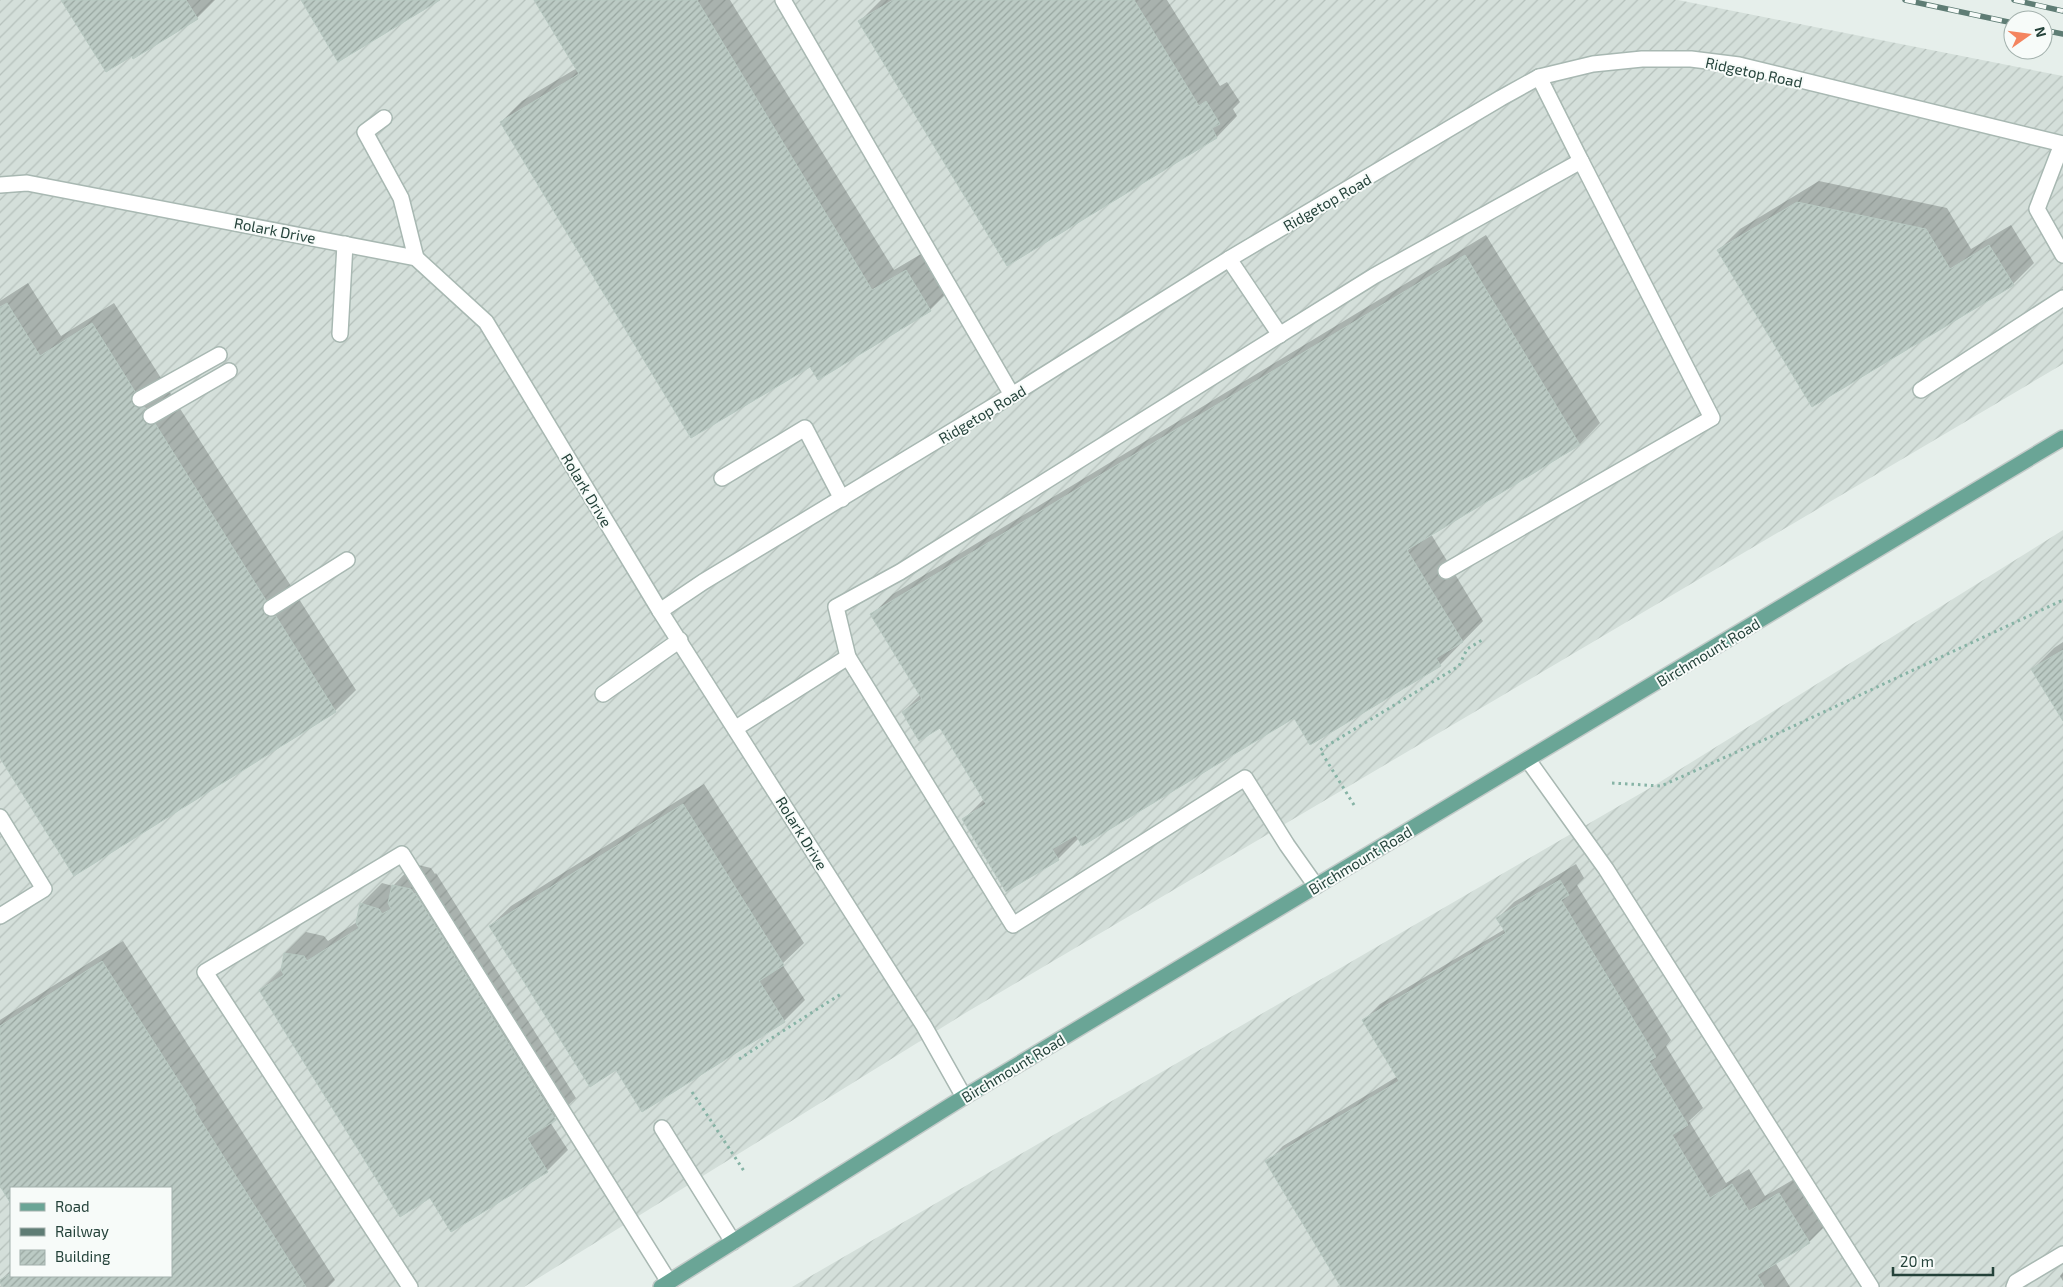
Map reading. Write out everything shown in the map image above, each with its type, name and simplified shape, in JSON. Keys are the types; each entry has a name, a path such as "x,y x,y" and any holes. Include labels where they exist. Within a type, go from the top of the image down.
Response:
{"main road":[{"name":"Birchmount Road","path":"665,1284 964,1097 2063,438"}],"street":[{"path":"783,0 1012,395"},
{"name":"Ridgetop Road","path":"660,611 703,582 1012,395 1229,259 1539,77 1593,64 1642,59 1690,59 1739,65 2062,144"},
{"path":"1446,571 1712,418 1539,77"},
{"path":"384,118 365,132 401,198 416,258"},
{"path":"2062,144 2037,209 2063,255"},
{"path":"1316,886 1287,845 1246,778 1014,925 848,657 836,607 900,572 1374,276 1581,160"},
{"name":"Rolark Drive","path":"0,185 28,183 416,258 486,322 660,611 736,728 918,1018 964,1097"},
{"path":"340,334 345,244"},
{"path":"1229,259 1280,335"},
{"path":"1921,390 2063,298"},
{"path":"140,399 219,355"},
{"path":"150,416 229,371"},
{"path":"722,478 805,428 842,499"},
{"path":"271,608 347,560"},
{"path":"603,694 680,640"},
{"path":"736,728 848,657"},
{"path":"1528,760 1606,869 1871,1287"},
{"path":"0,817 44,889 0,916"},
{"path":"410,1287 205,972 402,854 665,1284"},
{"path":"662,1128 733,1242"},
{"path":"2014,1287 2016,1282 2063,1254"}],"path":[{"path":"1612,783 1661,786 2063,600"},
{"path":"1354,804 1320,750 1459,666 1467,649 1484,639"},
{"path":"739,1059 841,994"},
{"path":"692,1092 744,1171"}],"shaded area":[{"path":"0,0 1678,0 2063,76 2063,364 967,1012 524,1287 0,1287"},
{"path":"2063,530 2063,1287 792,1287 1655,785"}],"building":[{"path":"61,0 186,0 198,19 133,59 132,56 106,72"},
{"path":"301,0 440,0 338,62"},
{"path":"534,0 697,0 872,290 906,270 931,311 818,380 810,367 691,438 500,122 579,74"},
{"path":"893,0 1134,0 1199,106 1206,101 1220,124 1212,128 1217,138 1007,266 858,21"},
{"path":"1797,202 1926,229 1950,269 1989,245 2014,285 1812,407 1717,250"},
{"path":"1465,255 1580,445 1407,550 1463,642 1436,658 1441,666 1310,745 1294,718 1082,846 1076,835 1052,849 1059,860 1006,892 962,819 986,804 940,728 919,741 902,712 922,699 870,614"},
{"path":"7,303 40,356 92,323 336,712 74,876 0,758 0,307"},
{"path":"2063,650 2063,721 2031,669"},
{"path":"683,804 784,965 759,981 785,1022 642,1112 616,1070 590,1087 489,926"},
{"path":"1560,880 1569,895 1561,900 1656,1057 1649,1061 1688,1125 1672,1135 1710,1198 1732,1184 1749,1211 1779,1193 1810,1243 1757,1275 1764,1287 1341,1287 1265,1161 1399,1081 1362,1020 1506,933 1496,918"},
{"path":"392,885 411,889 415,893 556,1120 527,1138 548,1172 451,1232 430,1198 400,1217 259,990 284,975 281,970 284,953 304,956 307,961 359,928 356,923 360,903 379,909 382,914 391,909 388,903"},
{"path":"102,961 196,1108 194,1110 306,1287 3,1287 0,1280 10,1274 10,1277 172,1277 172,1187 10,1187 10,1202 0,1186 0,1026"}],"railway":[{"path":"1905,0 2003,21"},
{"path":"2014,0 2063,11"},
{"path":"2053,32 2063,34"}]}
